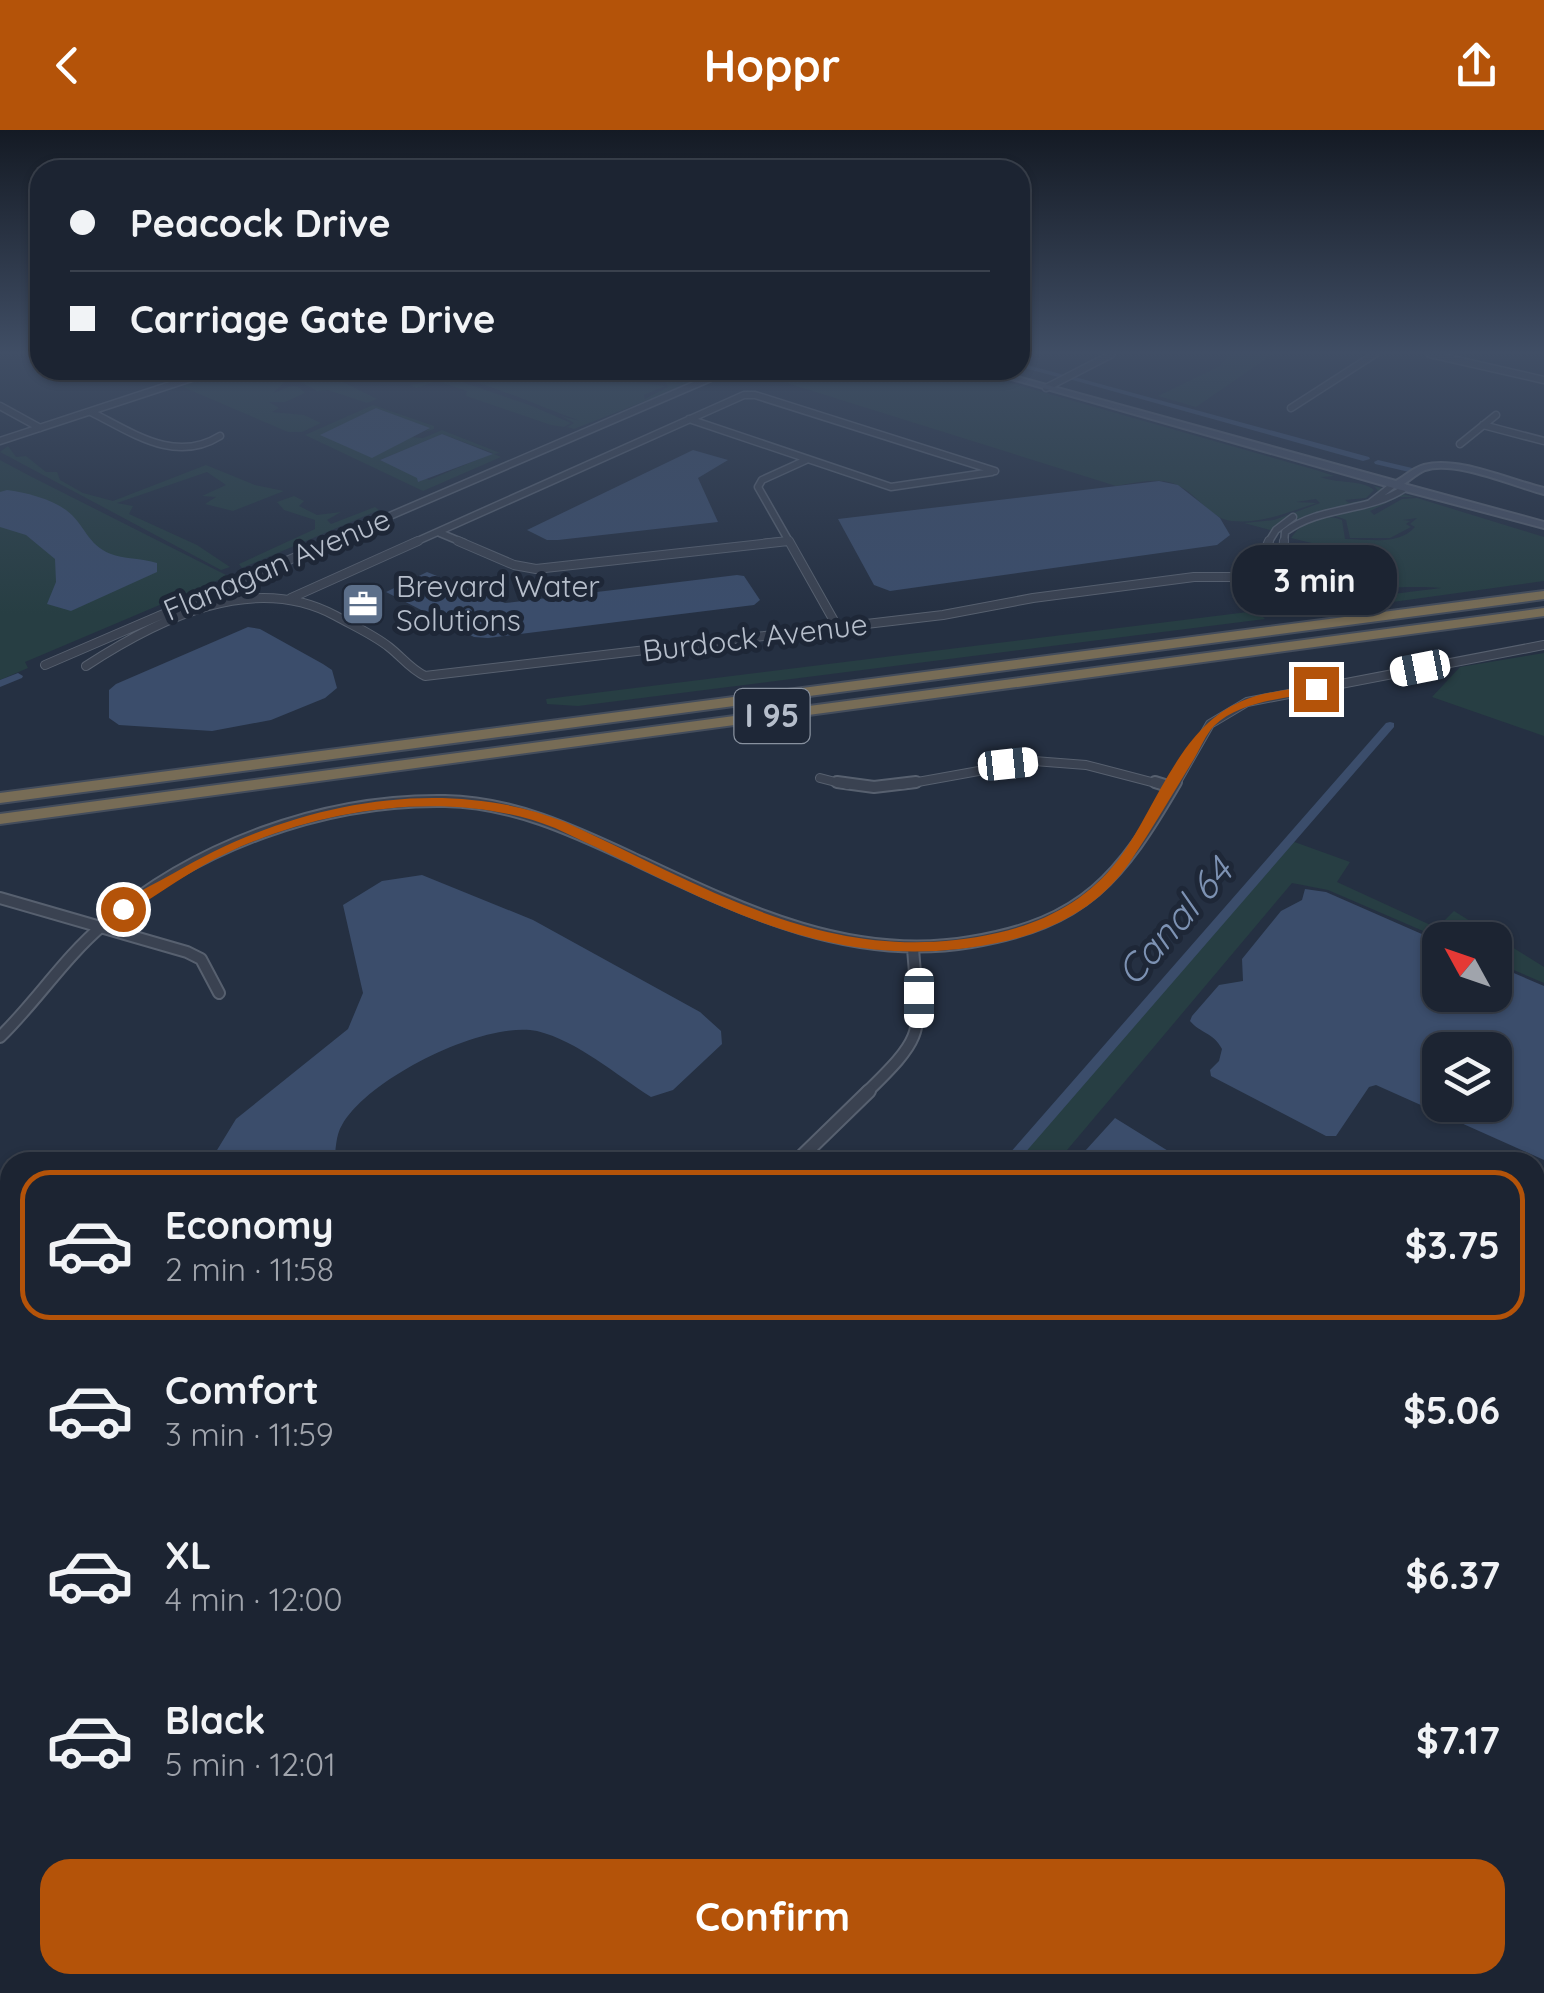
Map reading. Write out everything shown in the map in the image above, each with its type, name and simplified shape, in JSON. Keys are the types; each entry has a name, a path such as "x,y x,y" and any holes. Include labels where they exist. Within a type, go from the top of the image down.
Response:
{"highway":[{"name":"I 95","path":"0,798 1544,595"},
{"name":"I 95","path":"0,819 1544,612"}],"main road":[{"path":"1240,441 1393,485 1406,485 1421,469 1439,466 1544,490"},
{"path":"1248,441 1544,522"}],"street":[{"path":"153,441 173,450 195,449 210,441"},
{"name":"Flanagan Avenue","path":"45,666 565,441"},
{"path":"292,598 643,441"},
{"path":"750,441 891,487 995,471 900,441"},
{"path":"1460,444 1464,441"},
{"path":"806,460 762,480 758,488 838,628"},
{"path":"1273,559 1266,548 1274,532 1298,518 1372,503 1393,485"},
{"path":"1350,508 1385,504 1406,485"},
{"path":"1268,543 1285,547 1285,534 1298,518"},
{"path":"1274,532 1285,534"},
{"path":"440,533 514,565 536,569 788,541"},
{"name":"Burdock Avenue","path":"86,666 198,610 240,598 292,598 395,648 411,671 426,676 838,628 1194,578 1251,577 1269,570 1285,547"},
{"path":"0,1037 102,926 178,873 261,834 354,810 444,800 527,812 781,926 847,944 958,946 1022,932 1057,919 1087,900 1123,863 1210,724 1247,702 1544,645"},
{"path":"820,778 873,789 1008,764 1062,761 1171,787"},
{"path":"0,898 201,958 219,993"},
{"path":"806,1152 908,1053 919,1031 914,948"}],"green space":[{"path":"318,441 425,441 380,460 429,480 493,453 461,441 500,453 494,454 501,457 423,491"},
{"path":"972,441 1214,441 1334,476 1321,477 1374,490 1366,498 1345,500 1349,503 1369,499 1378,491 1374,486 1414,497 1399,497 1370,511 1374,515 1402,499 1417,498 1544,537 1544,581 1299,615 1272,616 1257,611 1265,619 578,706 547,704 546,699 1441,588 1368,583 1344,565 1332,548 1291,538 1307,523 1328,517 1342,520 1345,539 1391,539 1408,533 1417,518 1403,520 1410,521 1406,524 1411,527 1390,538 1350,538 1346,520 1331,516 1307,520 1289,535 1244,523 1274,520 1320,503 1316,499 1296,502 1317,503 1264,519 1232,521 1172,483 1148,481 1116,486"},
{"path":"8,446 16,457 26,456 46,472 57,472 60,480 83,493 113,501 206,465 255,485 284,491 233,511 205,504 216,497 202,496 226,485 207,472 117,503 133,506 129,514 197,545 230,567 221,570 0,452"},
{"path":"0,460 228,576 25,662 28,668 0,680"},
{"path":"294,496 304,501 299,506 317,515 341,512 327,520 331,524 375,507 379,510 242,568 239,564 315,529 315,520 284,510 277,502"},
{"path":"1544,653 1544,736 1432,697 1460,667"},
{"path":"1289,840 1350,862 1337,882 1424,922 1422,931 1328,890 1292,883 1065,1152 1017,1152"},
{"path":"1454,911 1472,922 1443,922"},
{"path":"1512,947 1544,967 1544,983 1512,969"}],"water":[{"path":"333,441 405,441 372,458"},
{"path":"425,441 460,441 493,454 418,482 380,460"},
{"path":"693,450 728,460 698,478 718,522 558,540 547,540 527,530"},
{"path":"1159,481 1178,485 1220,518 1230,535 1217,545 890,591 874,585 838,519"},
{"path":"7,490 60,506 103,550 157,563 157,572 71,611 47,604 56,582 55,559 26,535 0,527 0,492"},
{"path":"427,572 505,603 737,575 744,576 760,600 754,605 474,637 386,592"},
{"path":"248,627 260,629 332,670 337,688 325,698 271,720 212,731 119,725 109,718 109,690 116,684"},
{"path":"422,875 533,920 700,1012 721,1031 722,1044 673,1090 651,1097 582,1050 552,1036 515,1030 488,1034 430,1056 376,1089 342,1125 336,1152 216,1152 236,1119 348,1029 363,993 343,905 382,881"},
{"path":"1305,889 1326,892 1422,934 1422,1012 1512,1012 1512,972 1544,986 1544,1152 1526,1152 1459,1122 1512,1122 1512,1032 1422,1032 1422,1106 1376,1085 1369,1087 1336,1136 1326,1136 1211,1076 1210,1070 1219,1061 1222,1049 1190,1021 1219,985 1243,981 1242,959 1281,911 1302,900"},
{"path":"1115,1118 1170,1152 1084,1152"}],"waterway":[{"path":"1300,441 1366,459"},
{"path":"1378,462 1409,470"},
{"path":"0,684 18,676"},
{"name":"Canal 64","path":"1018,1152 1390,725"}],"place":[{"name":"Brevard Water Solutions","path":"363,604"}],"route":[{"path":"123,909 178,873 261,834 354,810 444,800 527,812 752,915 818,938 914,948 958,946 1022,932 1057,919 1087,900 1123,863 1210,724 1247,702 1316,689"}]}
